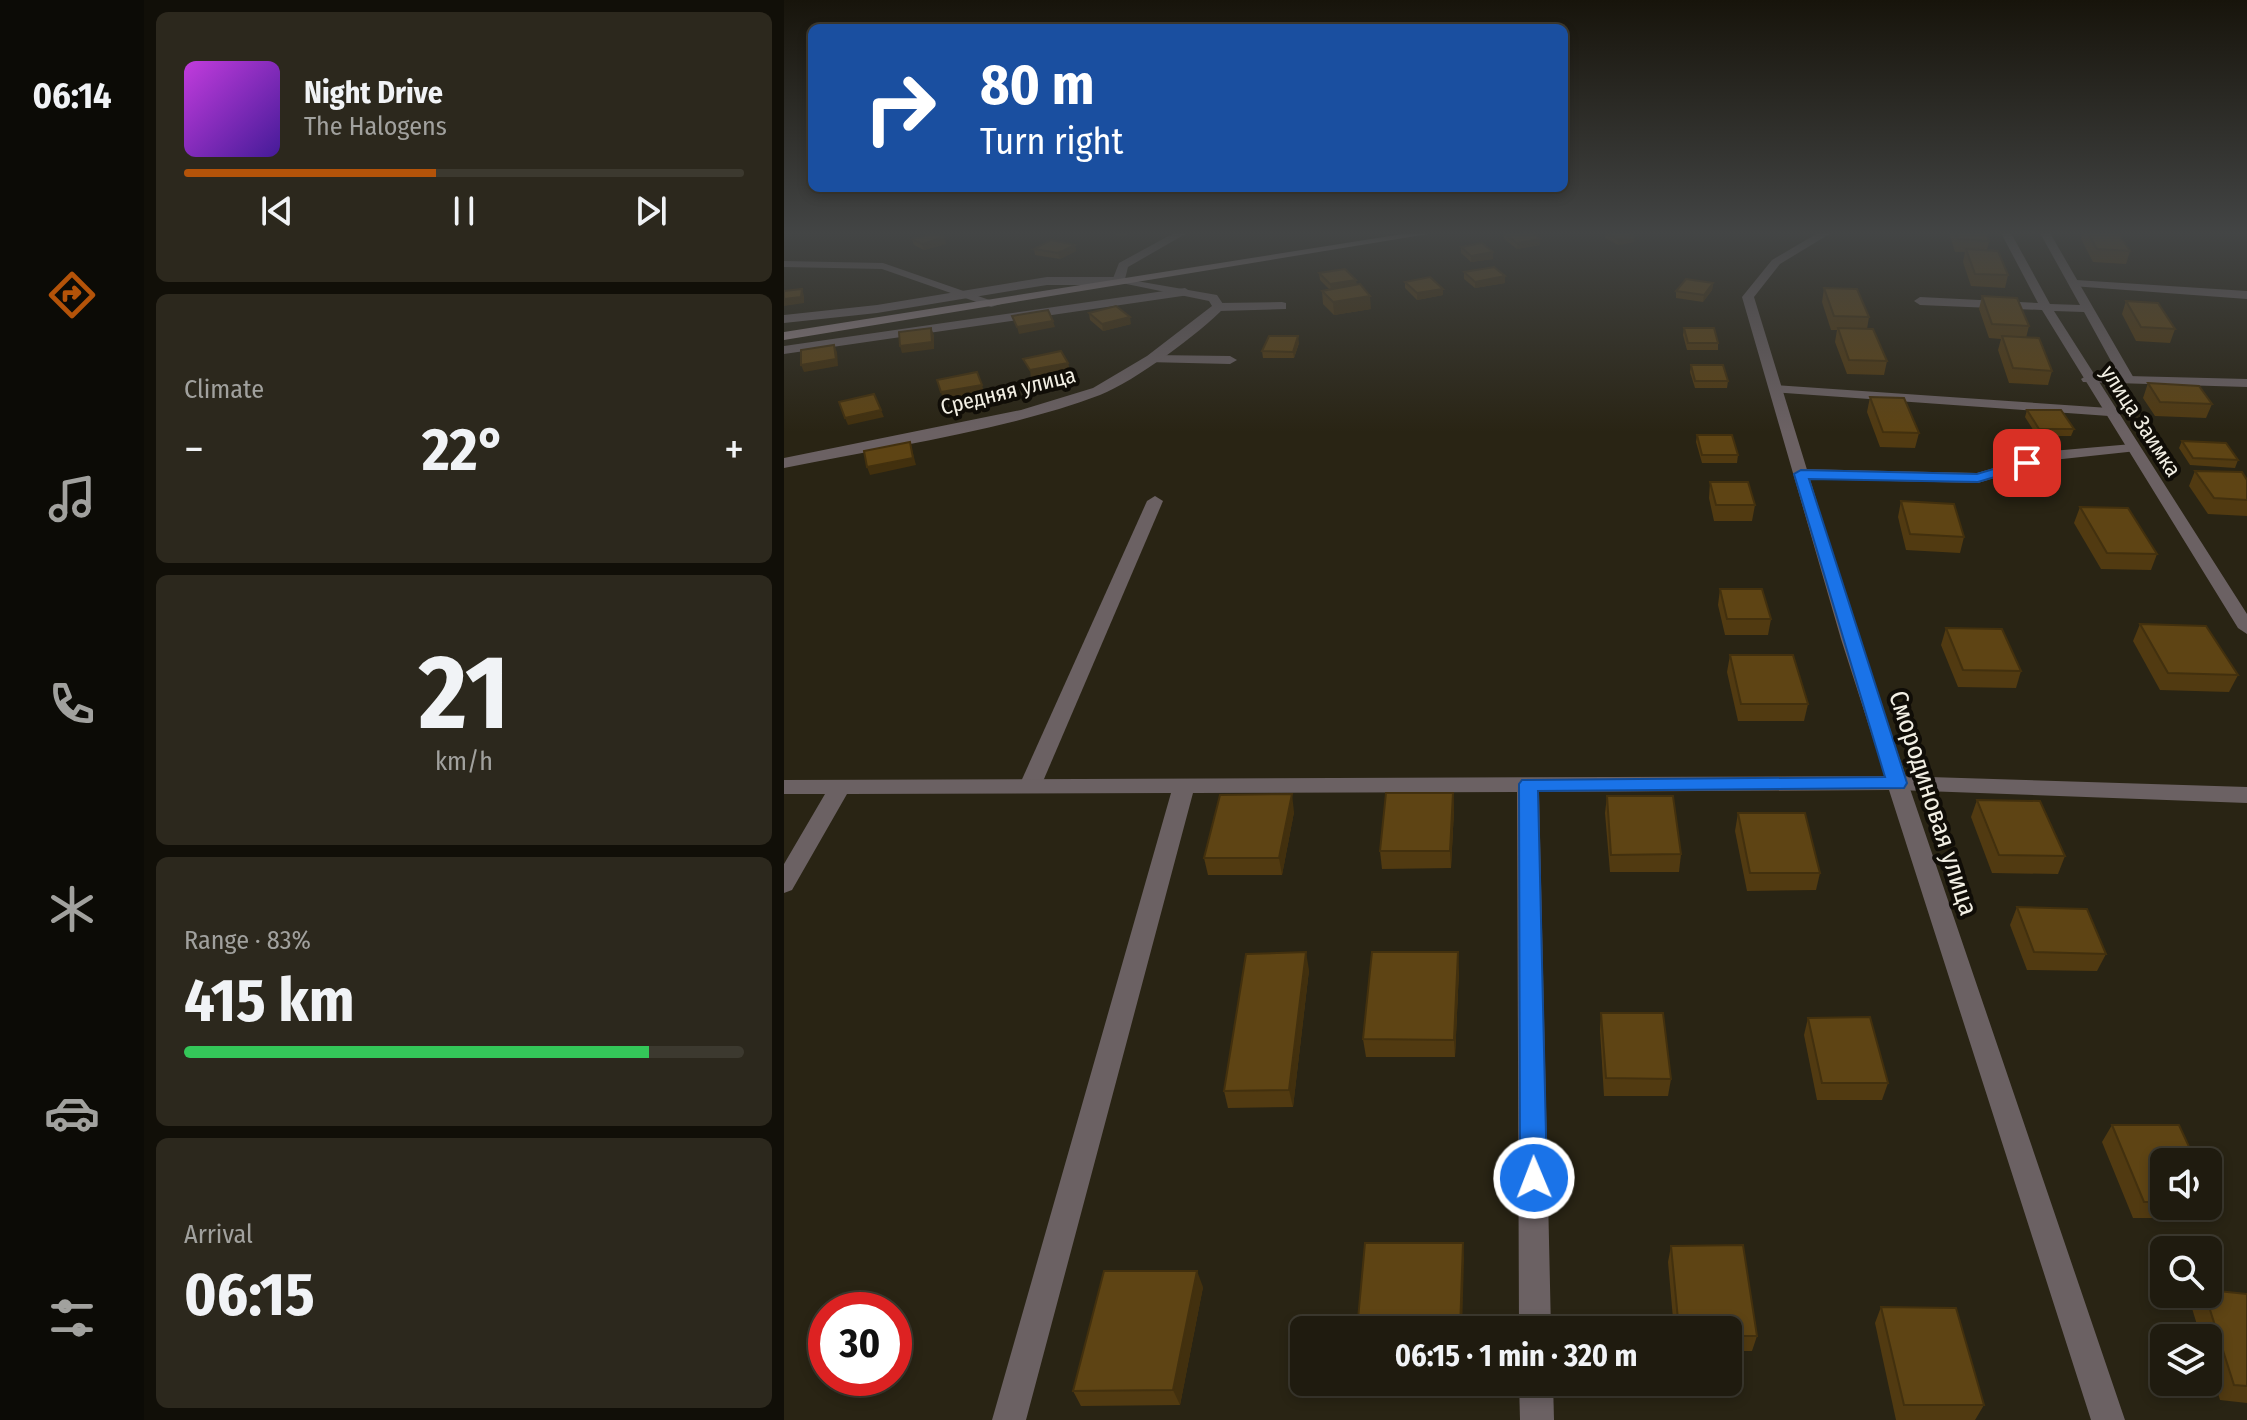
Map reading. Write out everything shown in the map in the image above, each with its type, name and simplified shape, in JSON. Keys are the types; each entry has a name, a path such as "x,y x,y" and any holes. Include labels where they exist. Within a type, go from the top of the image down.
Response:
{"street":[{"path":"784,319 934,299"},
{"path":"980,299 995,304"},
{"path":"784,336 1022,299"},
{"path":"1037,313 1055,299"},
{"path":"784,350 1134,299"},
{"path":"1214,299 1219,307 1282,306"},
{"name":"Смородиновая улица","path":"1749,299 1897,783 2108,1420"},
{"name":"улица Заимка","path":"2041,299 2088,379 2247,628"},
{"path":"2084,299 2128,380"},
{"path":"1920,301 2089,309"},
{"name":"Средняя улица","path":"784,463 1024,414 1098,391 1152,359 1219,307"},
{"path":"1152,359 1230,360"},
{"path":"2088,379 2247,383"},
{"path":"1775,389 2109,412"},
{"path":"1801,474 1978,478 2052,456 2132,448"},
{"path":"1030,786 1155,501"},
{"path":"784,787 1897,783 2247,795"},
{"path":"1528,784 1535,1316"},
{"path":"1009,1420 1184,785"},
{"path":"784,884 841,786"},
{"path":"1536,1396 1537,1420"}],"building":[{"path":"1828,299 1861,299 1869,317 1834,316"},
{"path":"1983,299 2018,299 2029,326 1992,324"},
{"path":"2126,301 2158,303 2175,329 2141,327"},
{"path":"1116,306 1130,317 1102,324 1089,313"},
{"path":"1048,310 1053,321 1017,327 1012,316"},
{"path":"931,328 932,342 900,346 899,332"},
{"path":"1684,328 1714,328 1718,343 1688,343"},
{"path":"1838,328 1873,329 1887,361 1849,360"},
{"path":"1269,336 1298,336 1293,352 1262,351"},
{"path":"2002,336 2039,338 2052,371 2013,368"},
{"path":"834,345 836,359 801,365 801,350"},
{"path":"1061,351 1068,363 1030,370 1023,359"},
{"path":"1691,365 1723,365 1728,381 1695,381"},
{"path":"977,372 982,385 941,392 937,380"},
{"path":"2148,383 2199,386 2212,404 2160,402"},
{"path":"874,394 881,410 845,418 839,402"},
{"path":"1870,397 1904,398 1919,433 1883,432"},
{"path":"2027,410 2061,410 2074,429 2039,429"},
{"path":"1697,435 1732,435 1738,455 1702,455"},
{"path":"2182,441 2226,443 2238,460 2193,458"},
{"path":"910,442 913,458 867,467 864,451"},
{"path":"2195,471 2242,472 2247,480 2247,500 2214,498"},
{"path":"1710,482 1748,482 1755,505 1716,505"},
{"path":"1901,501 1954,504 1964,537 1910,534"},
{"path":"2080,507 2128,508 2157,554 2107,553"},
{"path":"1720,589 1762,589 1771,619 1727,619"},
{"path":"2140,624 2206,626 2238,675 2168,673"},
{"path":"1946,628 2002,629 2021,671 1963,670"},
{"path":"1730,655 1793,655 1808,704 1741,704"},
{"path":"1386,793 1453,793 1450,851 1380,851"},
{"path":"1292,794 1279,858 1204,858 1220,795"},
{"path":"1607,796 1673,796 1681,854 1611,855"},
{"path":"1977,800 2040,801 2065,856 1999,855"},
{"path":"1738,813 1805,813 1820,873 1750,873"},
{"path":"2017,907 2087,909 2106,954 2034,952"},
{"path":"1306,952 1289,1090 1224,1091 1246,954"},
{"path":"1372,952 1458,952 1454,1040 1363,1039"},
{"path":"1601,1013 1663,1013 1671,1079 1606,1078"},
{"path":"1870,1017 1888,1083 1822,1083 1808,1018"},
{"path":"2112,1125 2179,1125 2190,1148 2150,1148 2150,1202 2144,1202"},
{"path":"1365,1243 1463,1243 1460,1316 1358,1316"},
{"path":"1743,1245 1757,1336 1742,1336 1742,1316 1678,1316 1671,1246"},
{"path":"1104,1271 1197,1271 1173,1390 1073,1391"},
{"path":"2222,1291 2247,1294 2247,1386 2234,1385 2222,1347 2222,1324 2215,1324 2209,1308 2222,1308"},
{"path":"1881,1307 1956,1308 1984,1405 1904,1405"}],"route":[{"path":"1534,1178 1528,784 1897,783 1801,474 1978,478 2027,463"}]}
